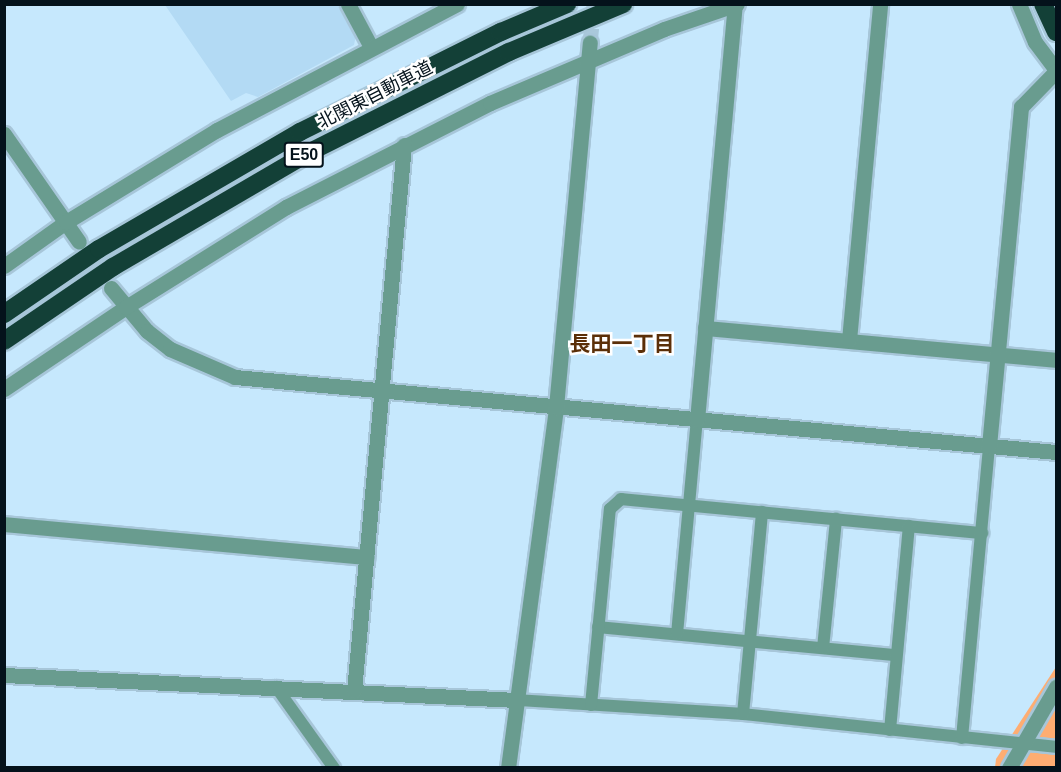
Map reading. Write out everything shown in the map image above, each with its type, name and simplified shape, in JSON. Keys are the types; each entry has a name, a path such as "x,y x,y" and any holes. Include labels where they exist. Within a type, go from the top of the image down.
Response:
{"highway":[{"path":"387,87 538,4"},
{"name":"北関東自動車道","path":"4,314 168,208 300,132 387,87 567,4"},
{"name":"北関東自動車道","path":"4,341 113,267 298,158 499,57 623,4"},
{"path":"1043,4 1056,32"}],"street":[{"path":"348,4 371,47"},
{"path":"4,266 66,222 217,130 456,4"},
{"path":"849,340 880,4"},
{"path":"962,738 1021,107 1056,71 1035,42 1019,4"},
{"path":"4,390 126,307 286,207 490,103 664,29 736,5 677,634"},
{"path":"508,768 556,407 590,43"},
{"path":"4,134 80,242"},
{"path":"354,691 404,145"},
{"path":"111,288 147,332 170,349 213,371 258,380 1056,452"},
{"path":"705,328 1056,360"},
{"path":"591,705 610,509 621,499 982,533"},
{"path":"743,714 762,512"},
{"path":"823,648 837,519"},
{"path":"4,524 366,557"},
{"path":"890,730 909,526"},
{"path":"598,627 896,656"},
{"path":"4,675 354,691 743,714 1056,747"},
{"path":"276,687 334,768"},
{"path":"1009,768 1056,687"}],"shaded area":[{"path":"165,5 339,5 356,35 354,45 258,97 246,93 231,101"},
{"path":"1056,667 1056,767 995,768 996,759"}],"tunnel":[{"path":"590,43 594,4"}],"district":[{"name":"長田一丁目","path":"622,344"}]}
